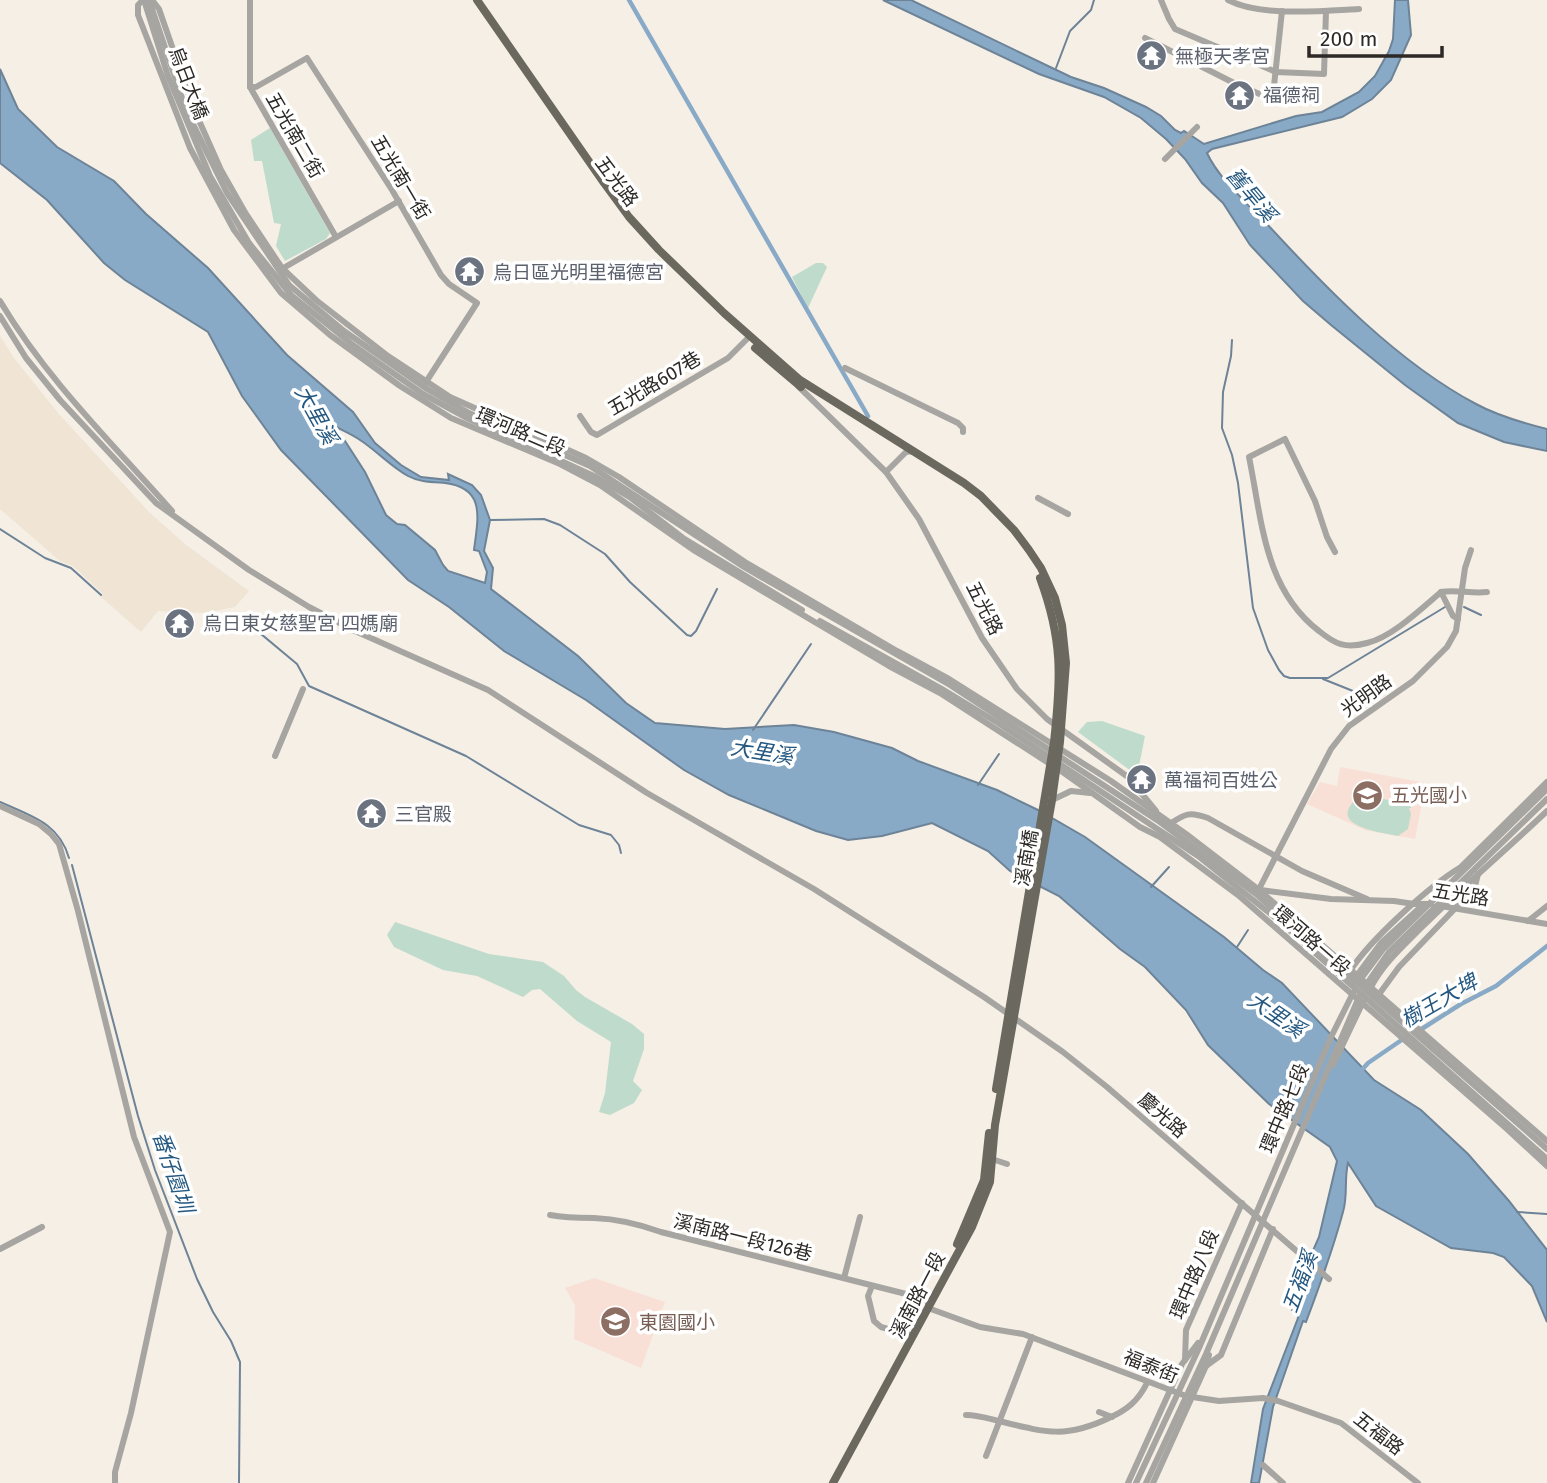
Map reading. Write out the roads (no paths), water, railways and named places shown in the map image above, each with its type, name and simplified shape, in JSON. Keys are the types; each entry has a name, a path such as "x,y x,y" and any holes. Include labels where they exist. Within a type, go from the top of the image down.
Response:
{"main road":[{"name":"五光路","path":"474,0 600,186 655,253 746,340 798,382 910,451 984,505 1040,571"},
{"name":"五光路","path":"474,0 629,216 659,250 798,382"},
{"name":"溪南橋","path":"990,1156 1052,800 1064,706 1066,663 1062,625 1055,598 1040,571"},
{"name":"溪南橋","path":"990,1156 1023,918 1054,742 1059,695 1059,654 1055,620 1040,571"},
{"name":"溪南路一段","path":"834,1483 928,1305 974,1208 990,1156"}],"street":[{"name":"烏日大橋","path":"147,0 162,50 213,174"},
{"name":"環河路二段","path":"1044,749 744,581 674,526 590,466 469,413 427,389 344,331 276,274 231,225 190,149 138,15 138,5 147,0 159,9 193,107 221,170 257,232 276,274 281,293 330,335 451,418 560,464 650,510 674,526 745,562 949,679 1044,749"},
{"name":"五光南二街","path":"250,0 250,87 336,237"},
{"path":"1161,0 1175,29 1276,72 1324,74 1326,11"},
{"path":"1228,0 1239,6 1282,11 1359,9"},
{"path":"1145,38 1269,98 1273,95 1282,11"},
{"name":"五光南一街","path":"250,87 256,87 307,58 399,201 443,278 477,303 426,382"},
{"path":"1165,159 1197,127"},
{"name":"環河路二段","path":"213,174 276,274 297,284 426,382 471,408 586,458 619,477 650,510"},
{"path":"276,274 399,201"},
{"path":"0,301 33,353 66,394 181,520"},
{"path":"0,316 26,358 60,400 156,503 181,520"},
{"name":"五光路607巷","path":"580,416 591,432 597,435 728,358 746,340"},
{"path":"845,368 958,423 963,432"},
{"name":"五光路","path":"798,382 887,471 919,519 982,638 1017,689 1047,719 1128,778 1162,825 1182,815 1198,814 1277,857 1369,900"},
{"path":"1335,552 1315,501 1285,439 1249,457 1263,535 1284,593 1297,611 1332,642 1346,646 1370,643 1395,629 1442,594 1461,596 1487,592"},
{"path":"887,471 910,451"},
{"path":"1038,498 1068,514"},
{"name":"慶光路","path":"181,520 244,566 309,607 355,631 488,690 647,793 814,889 984,997 1063,1052 1329,1279"},
{"name":"光明路","path":"1254,897 1337,741 1349,726 1413,681 1436,659 1452,638 1471,550"},
{"path":"1442,594 1458,620"},
{"path":"275,756 303,689"},
{"name":"環河路一段","path":"1044,749 1162,825 1254,897 1547,1149"},
{"name":"環河路一段","path":"1044,749 1162,825 1254,897 1374,1001 1547,1142"},
{"path":"1346,977 1380,935 1415,908 1425,904 1547,782"},
{"name":"環中路七段","path":"1217,1303 1352,994 1384,948 1547,789"},
{"path":"1052,800 1071,791 1090,793 1146,827 1162,825"},
{"name":"環中路七段","path":"1212,1340 1358,998 1375,969 1389,952 1547,799"},
{"path":"0,806 39,824 59,844 134,1138 170,1232 131,1413 115,1472 115,1483"},
{"path":"1311,1107 1378,973 1478,873 1547,810"},
{"path":"1499,828 1508,839 1515,842"},
{"path":"1492,835 1503,838 1508,848"},
{"path":"1304,1102 1316,1063 1353,982 1381,943 1446,876 1461,867"},
{"path":"1374,1001 1399,967 1475,886 1478,873"},
{"name":"五光路","path":"1254,897 1394,901 1415,908"},
{"name":"五光路","path":"1425,904 1547,924"},
{"path":"1528,920 1547,906"},
{"name":"環河路一段","path":"1374,1001 1547,1159"},
{"name":"環河路一段","path":"1374,1001 1547,1166"},
{"path":"990,1156 1007,1164"},
{"name":"環中路八段","path":"1136,1483 1185,1360 1186,1330 1242,1203"},
{"name":"溪南路一段126巷","path":"550,1215 567,1219 594,1218 633,1223 661,1233 844,1278 928,1305"},
{"path":"844,1278 860,1217"},
{"path":"0,1249 42,1227"},
{"path":"1206,1366 1221,1355 1273,1229"},
{"path":"872,1286 868,1296 874,1321 881,1327 912,1333"},
{"name":"環中路八段","path":"1128,1483 1204,1336 1217,1303"},
{"name":"福泰街","path":"928,1305 980,1327 1013,1331 1174,1393 1219,1401 1263,1398 1278,1401"},
{"name":"環中路八段","path":"1185,1360 1204,1336"},
{"path":"986,1456 1032,1338"},
{"path":"1146,1483 1206,1366 1212,1340"},
{"path":"1153,1483 1212,1340"},
{"path":"966,1415 978,1415 1034,1430 1067,1432 1083,1429 1112,1417 1140,1398 1147,1382"},
{"name":"五福路","path":"1278,1401 1341,1423 1418,1483"},
{"path":"1099,1412 1112,1417"},
{"path":"1263,1465 1283,1483"}],"water":[{"name":"舊旱溪","path":"883,0 911,0 1071,77 1146,107 1161,116 1175,130 1181,133 1184,131 1204,144 1296,116 1322,112 1359,92 1375,76 1389,51 1393,39 1395,0 1408,0 1411,35 1391,80 1372,99 1342,117 1212,149 1207,153 1218,172 1234,190 1364,322 1418,367 1476,404 1502,416 1547,429 1547,451 1504,442 1458,423 1405,385 1331,325 1303,301 1250,245 1223,203 1202,183 1166,139 1141,118 1104,97 1039,74"},
{"name":"大里溪","path":"0,69 18,109 57,147 114,181 146,214 208,268 287,355 353,412 375,443 401,465 421,477 449,480 448,474 472,485 481,495 490,520 484,551 493,568 491,589 578,656 626,703 655,723 725,729 794,725 834,732 892,748 918,761 997,790 1038,810 1085,837 1224,937 1282,983 1374,1080 1421,1110 1468,1154 1509,1201 1547,1250 1547,1322 1532,1286 1504,1257 1493,1253 1451,1248 1376,1206 1348,1163 1344,1206 1335,1240 1273,1407 1259,1483 1251,1483 1263,1409 1298,1318 1297,1312 1292,1310 1319,1237 1337,1161 1330,1147 1269,1104 1208,1045 1186,1010 1145,967 1059,896 1010,871 988,851 932,823 882,836 848,840 816,831 729,795 684,770 586,700 504,651 449,607 408,580 281,450 242,396 208,332 125,280 104,263 47,200 0,163","holes":["336,427 360,440 408,476 421,481 458,486 467,491 476,506 474,550 479,551 487,572 485,583 448,571 435,550 405,525 397,524 386,515 365,472"]}],"waterway":[{"path":"629,0 868,416"},
{"path":"1056,68 1070,31 1091,10 1094,0"},
{"name":"舊旱溪","path":"1232,340 1223,392 1222,428 1238,483 1253,608 1268,650 1279,670 1290,678 1328,678 1445,607"},
{"path":"490,520 544,519 560,525 605,554 630,582 687,635 691,636 696,631 717,589"},
{"path":"0,529 45,558 71,568 101,595"},
{"name":"舊旱溪","path":"1464,607 1481,615"},
{"path":"237,614 297,664 309,686 466,756 579,825 611,835 619,845 621,853"},
{"name":"大里溪","path":"753,730 811,644"},
{"path":"1323,679 1373,699"},
{"path":"978,785 999,754"},
{"name":"番仔園圳","path":"0,802 33,817 51,829 58,836 69,858"},
{"name":"番仔園圳","path":"72,865 138,1116 155,1170 197,1279 240,1362 239,1483"},
{"path":"1151,887 1169,867"},
{"path":"1237,947 1248,930"},
{"name":"樹王大埤","path":"1420,1030 1496,986 1547,946"},
{"name":"樹王大埤","path":"1360,1072 1368,1063 1406,1037"},
{"path":"1517,1212 1547,1214"}],"place":[{"name":"無極天孝宮","path":"1152,56"},
{"name":"福德祠","path":"1240,95"},
{"name":"烏日區光明里福德宮","path":"470,272"},
{"name":"烏日東女慈聖宮 四媽廟","path":"180,623"},
{"name":"萬福祠百姓公","path":"1141,780"},
{"name":"五光國小","path":"1368,795"},
{"name":"三官殿","path":"372,814"},
{"name":"東園國小","path":"616,1322"}],"water label":[{"name":"五福溪","path":"1300,1282"}]}
